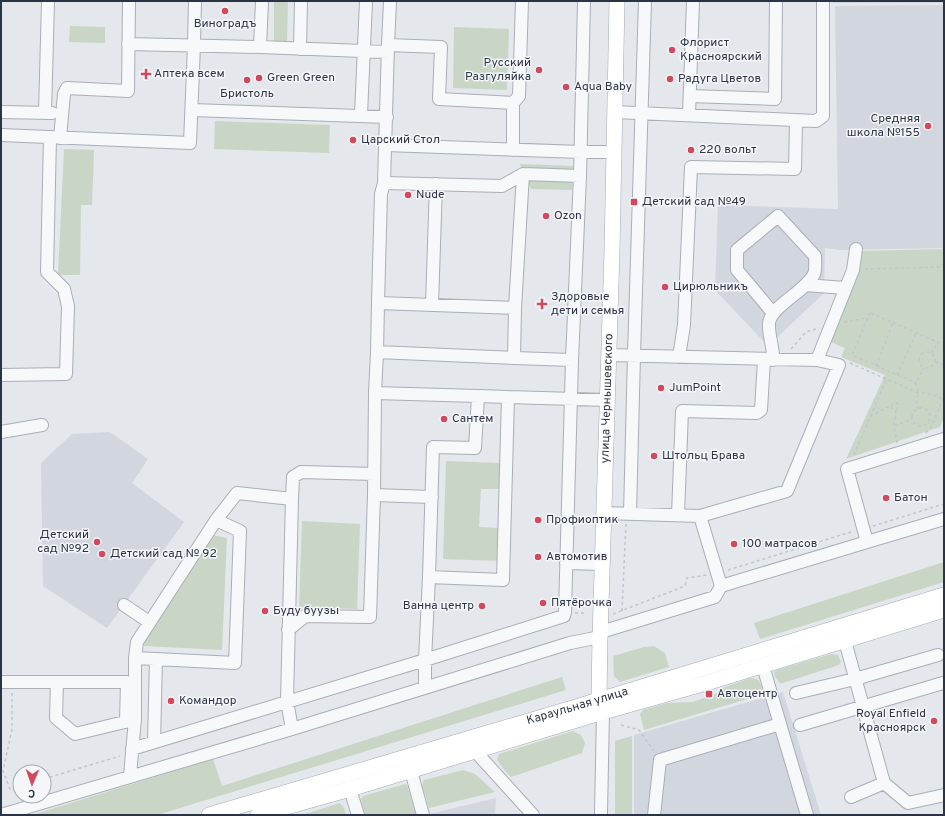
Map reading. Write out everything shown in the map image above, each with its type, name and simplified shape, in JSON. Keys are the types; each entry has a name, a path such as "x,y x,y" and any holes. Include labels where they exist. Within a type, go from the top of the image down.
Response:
{"main road":[{"name":"улица Чернышевского","path":"601,706 600,635 617,1"},
{"name":"Караульная улица","path":"258,815 475,751 601,706 944,595"},
{"name":"Караульная улица","path":"209,815 601,706 763,666 944,610"}],"street":[{"path":"45,113 48,1"},
{"path":"1,374 66,374 68,306 64,289 46,272 55,138 63,114 64,94 67,88 128,91 129,1"},
{"path":"1,135 190,143 195,1"},
{"path":"260,47 262,1"},
{"path":"300,49 301,1"},
{"path":"362,115 366,1"},
{"path":"288,630 305,616 370,617 381,194 384,183 386,145 390,1"},
{"path":"513,150 513,103 519,96 522,1"},
{"path":"132,751 154,742 564,616 570,400 581,152 584,1"},
{"path":"630,514 645,1"},
{"path":"689,116 693,1"},
{"path":"690,96 775,99 776,1"},
{"path":"615,112 816,121 823,116 823,1"},
{"path":"128,44 364,51 441,47 439,99 513,103"},
{"path":"192,110 387,117"},
{"path":"1,112 63,114"},
{"path":"679,357 684,325 691,167 795,169 796,121"},
{"path":"386,145 613,152"},
{"path":"384,183 502,186 523,174 580,176"},
{"path":"514,358 515,308 523,174"},
{"path":"432,305 436,184"},
{"path":"678,515 682,411 757,413 761,410 769,360 774,350 769,323 774,313 815,274 815,256 778,216 737,250 737,270 774,313"},
{"path":"817,360 853,270 856,249"},
{"path":"805,285 845,288"},
{"path":"378,303 515,308"},
{"path":"377,352 572,360"},
{"path":"604,513 700,516 787,490 839,365 817,360 769,360 608,354"},
{"path":"375,393 606,400"},
{"path":"425,688 424,660 430,577 433,447 475,448 478,396"},
{"path":"430,577 503,580 508,397"},
{"path":"1,432 42,425"},
{"path":"867,542 847,470 944,438"},
{"path":"292,728 287,701 293,477 301,472 374,474"},
{"path":"130,720 137,642 216,520 237,493 292,499"},
{"path":"374,495 432,497"},
{"path":"700,516 721,586"},
{"path":"1,815 600,635 715,597 721,586 944,519"},
{"path":"135,658 235,663 240,531 216,520"},
{"path":"566,563 602,564"},
{"path":"124,605 149,622"},
{"path":"845,641 884,783 908,803 944,795"},
{"path":"796,693 855,679 938,655"},
{"path":"154,742 156,659"},
{"path":"763,666 807,815"},
{"path":"7,682 127,682 132,751 130,776"},
{"path":"57,682 56,718 75,734 130,720"},
{"path":"800,725 943,683"},
{"path":"601,706 601,813"},
{"path":"654,815 660,760 780,724"},
{"path":"475,751 533,815"},
{"path":"411,771 423,815"},
{"path":"851,797 884,783"},
{"path":"350,789 358,815"}],"path":[{"path":"853,270 944,267"},
{"path":"916,383 852,355 870,313 944,345"},
{"path":"790,350 806,332 831,324 868,318"},
{"path":"876,366 894,323"},
{"path":"897,375 916,333"},
{"path":"924,368 919,362 919,357 923,353 931,352 939,342"},
{"path":"924,368 932,367 935,362 935,356 931,352"},
{"path":"839,365 843,360 918,393 927,393 944,399 932,425 926,433 924,444"},
{"path":"935,362 944,365"},
{"path":"918,409 916,405 918,393 916,383 924,368"},
{"path":"847,470 886,380"},
{"path":"870,416 894,403 897,404 898,407 896,410 894,426 897,443"},
{"path":"892,405 892,409 896,410"},
{"path":"930,420 921,426 916,424 913,419 913,413 920,408 926,410 930,414 932,425"},
{"path":"894,426 913,419"},
{"path":"613,614 685,586 687,578 717,574 944,504"},
{"path":"7,682 12,729 3,771 10,789 12,788"},
{"path":"621,725 639,730 660,760"},
{"path":"52,776 132,751"}],"shaded area":[{"path":"833,1 944,1 944,3 833,3"},
{"path":"944,5 944,248 838,250 825,248 824,293 768,346 715,290 718,205 838,209 835,6"},
{"name":"Детский сад № 92","path":"110,432 148,459 132,483 184,522 107,628 43,586 41,463 72,434"},
{"path":"783,692 821,815 634,815 634,735"},
{"path":"496,798 495,815 425,815"}],"green space":[{"path":"274,1 288,1 287,43 274,43"},
{"path":"70,26 105,27 105,43 69,42"},
{"path":"454,27 509,29 507,90 453,88"},
{"path":"215,121 330,125 329,153 214,149"},
{"path":"64,149 94,150 92,205 81,205 80,275 58,275"},
{"path":"520,164 573,166 572,190 531,189"},
{"path":"944,249 944,417 940,427 846,459 885,375 841,357 845,348 828,341 861,251"},
{"path":"446,461 500,463 499,489 481,489 479,527 501,528 500,561 443,559"},
{"path":"302,521 360,524 357,609 299,607"},
{"path":"213,535 227,538 222,650 144,646 147,635"},
{"path":"944,562 944,582 760,639 754,623"},
{"path":"654,646 665,653 669,667 620,682 614,676 613,656 644,647"},
{"path":"831,654 838,655 841,662 839,665 783,683 780,683 775,677 774,672 777,670"},
{"path":"562,677 566,690 157,815 32,815 213,759 222,786"},
{"path":"751,678 759,680 764,694 644,730 640,714 643,710 667,703 693,702 718,693 722,688"},
{"path":"573,731 581,735 585,743 582,753 511,777 497,760 499,754"},
{"path":"632,736 632,815 615,815 615,741"},
{"path":"463,770 475,774 495,792 429,808 422,785 424,780"},
{"path":"405,784 407,785 416,815 365,815 361,799 363,796"},
{"path":"340,803 344,808 346,815 302,815"}],"place":[{"name":"Виноградъ","path":"225,11"},
{"name":"Флорист Красноярский","path":"672,50"},
{"name":"Русский Разгуляйка","path":"539,70"},
{"name":"Аптека всем","path":"146,74"},
{"name":"Green Green","path":"259,78"},
{"name":"Радуга Цветов","path":"670,79"},
{"name":"Бристоль","path":"247,80"},
{"name":"Aqua Baby","path":"566,87"},
{"name":"Средняя школа №155","path":"928,126"},
{"name":"Царский Стол","path":"353,140"},
{"name":"220 вольт","path":"691,150"},
{"name":"Nude","path":"408,195"},
{"name":"Детский сад №49","path":"634,202"},
{"name":"Ozon","path":"546,216"},
{"name":"Цирюльникъ","path":"665,287"},
{"name":"Здоровые дети и семья","path":"542,304"},
{"name":"JumPoint","path":"661,388"},
{"name":"Сантем","path":"444,419"},
{"name":"Штольц Брава","path":"654,456"},
{"name":"Батон","path":"886,498"},
{"name":"Профиоптик","path":"538,520"},
{"name":"Детский сад №92","path":"97,542"},
{"name":"100 матрасов","path":"734,544"},
{"name":"Детский сад № 92","path":"102,554"},
{"name":"Автомотив","path":"538,557"},
{"name":"Пятёрочка","path":"543,603"},
{"name":"Ванна центр","path":"482,606"},
{"name":"Буду буузы","path":"265,611"},
{"name":"Автоцентр","path":"709,694"},
{"name":"Командор","path":"171,701"},
{"name":"Royal Enfield Красноярск","path":"934,721"}]}
